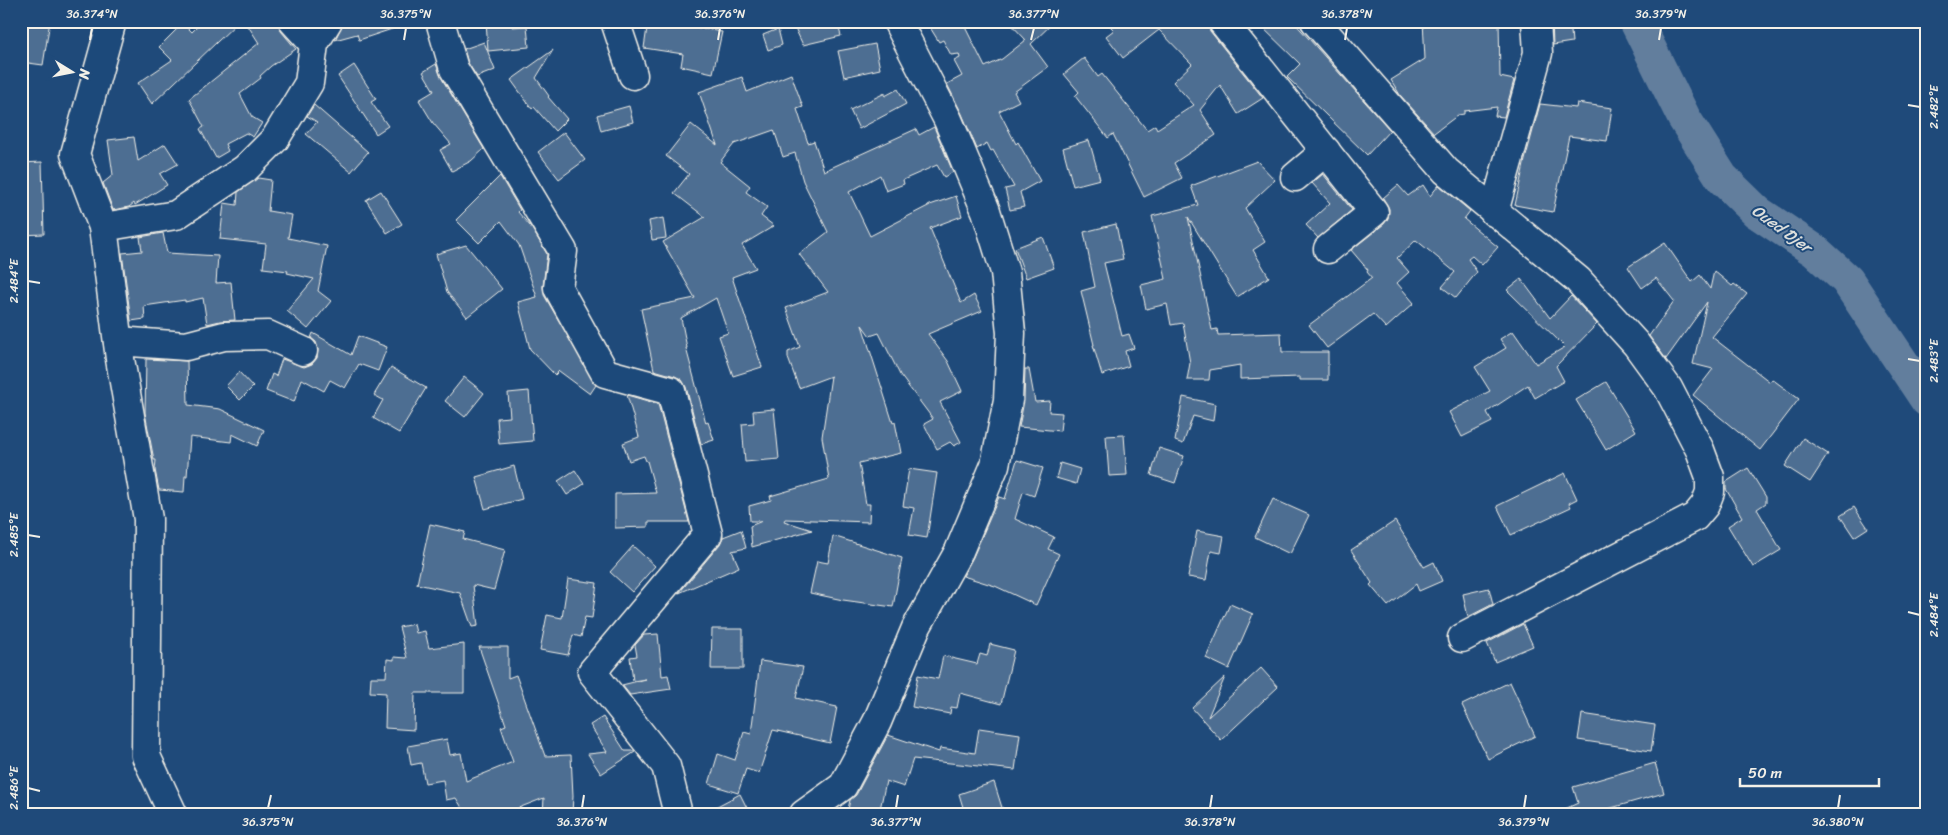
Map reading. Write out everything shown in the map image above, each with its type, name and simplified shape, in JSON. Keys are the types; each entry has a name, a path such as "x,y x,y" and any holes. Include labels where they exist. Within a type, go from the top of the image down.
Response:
{"street":[{"path":"112,21 75,154 103,227 118,340 148,519 146,756 173,814"},
{"path":"293,21 314,44"},
{"path":"103,227 176,215 245,169 275,139 309,83 314,44 328,21"},
{"path":"440,21 454,69 563,251 558,288 605,373 671,391 708,534 592,672 666,766 678,814"},
{"path":"615,21 633,75"},
{"path":"826,814 877,722 916,628 959,551 996,465 1008,400 1011,333 1005,272 986,211 948,120 897,21"},
{"path":"1222,21 1374,212 1328,250"},
{"path":"1315,21 1446,171 1578,280 1636,344 1668,388 1700,450 1710,477 1710,492 1705,505 1695,517 1462,638"},
{"path":"1494,212 1538,53 1536,21"},
{"path":"1295,177 1326,151"},
{"path":"118,340 186,346 224,336 268,335 303,351"},
{"path":"804,814 843,786"}],"building":[{"path":"21,21 50,21 43,65 21,62"},
{"path":"203,21 239,21 152,104 138,83 172,60 159,47 183,23 192,32"},
{"path":"245,21 278,21 281,31 296,49 271,66 260,76 261,78 240,94 252,117 262,123 253,137 246,133 225,144 228,151 216,158 200,129 204,127 189,99 259,43"},
{"path":"344,21 403,21 404,25 359,40 357,34 335,40"},
{"path":"486,21 511,21 512,27 527,26 529,47 488,51"},
{"path":"648,21 722,32 713,73 681,66 683,54 644,48"},
{"path":"819,21 837,21 841,36 803,45 795,28"},
{"path":"926,21 962,21 985,67 1002,59 1026,40 1008,21 1055,21 1031,44 1048,67 1014,92 1019,101 999,111 1016,144 1018,142 1040,181 1020,192 1024,207 1010,210 1005,189 1014,187 987,143 977,149 947,84 962,76 954,61 960,58 959,54 951,55 943,40 939,42"},
{"path":"1105,21 1183,21 1190,29 1196,21 1207,21 1210,31 1263,98 1238,114 1220,85 1200,110 1216,135 1174,163 1182,178 1144,197 1113,134 1108,138 1075,96 1079,92 1064,74 1084,58 1098,77 1102,74 1147,130 1155,125 1157,129 1194,105 1173,82 1192,64 1159,30 1123,58 1106,36 1114,30"},
{"path":"1256,21 1293,21 1390,130 1367,155 1287,77 1300,64"},
{"path":"1423,21 1499,21 1500,77 1514,80 1504,117 1495,116 1497,107 1464,111 1464,114 1458,115 1434,133 1400,95 1391,80 1425,59"},
{"path":"1552,21 1570,21 1572,42 1553,45"},
{"path":"778,29 782,45 768,50 763,35"},
{"path":"484,42 495,70 477,77 468,63 464,49"},
{"path":"875,44 880,69 844,77 838,51"},
{"path":"553,50 536,78 548,97 567,119 555,131 534,107 532,109 511,80"},
{"path":"436,64 441,77 484,149 471,161 452,171 440,150 451,144 433,123 419,100 434,91 423,72"},
{"path":"354,65 376,99 371,102 388,126 376,134 338,76"},
{"path":"791,74 803,107 797,109 808,143 814,141 824,171 916,129 919,135 934,127 953,172 944,177 937,165 903,180 904,184 886,191 880,175 849,192 870,236 930,205 956,196 962,216 930,228 961,303 974,295 982,311 928,334 948,361 962,391 940,402 961,442 954,446 950,442 937,449 924,424 933,419 900,375 879,333 870,336 862,325 893,423 895,422 901,453 859,463 866,504 870,504 869,522 785,519 784,521 812,530 752,547 750,526 762,521 750,521 749,506 771,500 770,496 829,479 822,437 831,376 799,388 788,358 788,352 800,347 786,308 828,292 799,254 828,232 803,181 795,153 783,157 774,130 734,144 720,162 750,186 746,192 767,207 761,216 774,226 742,245 756,268 732,277 762,367 733,376 719,336 728,333 716,298 681,318 686,348 706,423 708,422 714,440 701,444 686,387 682,380 654,370 641,309 695,298 663,242 705,217 674,193 689,174 666,156 691,124 717,145 699,92 742,77 747,92"},
{"path":"898,89 906,104 859,129 850,110 885,93 885,96"},
{"path":"1577,103 1612,108 1607,141 1569,136 1553,212 1515,205 1540,104 1576,108"},
{"path":"314,105 368,152 351,172 306,134 317,122 307,116"},
{"path":"629,106 633,122 601,131 597,115"},
{"path":"564,132 585,160 559,179 538,152"},
{"path":"134,137 138,161 165,144 178,164 160,174 167,185 135,205 134,203 129,207 113,210 103,183 113,175 108,140"},
{"path":"1089,140 1100,179 1073,186 1063,148"},
{"path":"1257,161 1275,180 1245,208 1265,242 1253,250 1269,277 1237,297 1188,217 1212,330 1217,329 1218,335 1281,333 1282,352 1328,352 1328,380 1300,380 1300,377 1240,379 1240,365 1210,370 1209,380 1187,380 1190,363 1183,323 1171,325 1167,304 1146,309 1141,285 1166,279 1152,216 1198,205 1191,186"},
{"path":"42,162 44,234 21,235 21,163"},
{"path":"1323,174 1352,210 1318,238 1306,225 1330,203 1312,183"},
{"path":"500,176 520,210 518,212 531,227 547,254 543,286 544,295 596,385 590,394 559,371 555,375 530,349 518,302 537,297 519,245 501,221 479,243 456,220"},
{"path":"258,178 271,180 268,211 292,215 288,238 327,246 318,291 331,301 308,329 287,311 314,279 287,273 288,271 263,268 266,244 220,239 224,203 237,205 238,192"},
{"path":"1398,185 1408,196 1423,185 1430,196 1439,185 1470,211 1464,219 1498,247 1482,265 1472,256 1468,259 1477,272 1456,298 1442,287 1455,272 1416,240 1397,258 1409,272 1397,283 1414,303 1386,328 1373,314 1327,348 1309,325 1372,278 1367,272 1368,270 1351,250 1384,224 1388,218 1389,209 1383,198"},
{"path":"381,191 402,224 387,233 366,200"},
{"path":"663,218 666,238 652,240 649,221"},
{"path":"1116,224 1123,259 1104,263 1122,336 1129,334 1134,348 1125,351 1129,366 1102,375 1081,291 1095,287 1084,232"},
{"path":"163,233 167,253 218,256 216,283 231,282 235,320 207,324 203,298 185,302 185,300 144,306 145,319 131,321 122,253 142,251 140,237"},
{"path":"1043,237 1054,268 1026,278 1015,248"},
{"path":"1665,243 1692,282 1700,275 1710,289 1714,271 1732,286 1734,284 1747,294 1712,337 1770,382 1772,379 1799,399 1760,450 1693,395 1713,369 1693,364 1707,302 1666,359 1649,336 1674,301 1656,278 1642,288 1628,267"},
{"path":"466,245 502,289 467,317 447,292 436,254"},
{"path":"1521,279 1550,318 1571,296 1597,324 1556,366 1564,381 1535,398 1528,385 1487,412 1492,422 1462,437 1449,412 1490,391 1475,367 1506,348 1500,339 1513,331 1536,364 1565,347 1507,290"},
{"path":"313,333 351,355 358,336 387,347 378,371 359,364 345,388 330,380 324,391 302,379 294,402 266,391 272,374 276,376 282,359 304,367 312,364 317,358 318,349 316,342 311,338"},
{"path":"146,359 187,361 188,405 220,409 264,430 257,446 232,434 231,442 190,437 184,492 159,490 155,470 156,460 154,460 145,413"},
{"path":"391,367 426,388 399,433 373,418 383,400 374,395"},
{"path":"1025,369 1029,369 1035,402 1050,401 1049,412 1062,413 1060,431 1019,427 1024,401"},
{"path":"239,372 253,387 240,400 226,386"},
{"path":"464,377 484,393 465,417 445,401"},
{"path":"1606,382 1636,431 1606,450 1576,400"},
{"path":"529,391 533,441 499,444 497,418 510,417 508,393"},
{"path":"627,395 658,404 689,522 648,522 648,527 615,528 615,494 656,493 644,456 629,461 623,443 639,437"},
{"path":"1183,397 1215,404 1213,421 1193,416 1183,444 1175,441"},
{"path":"774,409 779,459 745,462 742,424 754,423 753,411"},
{"path":"1124,435 1127,475 1109,476 1106,436"},
{"path":"1803,438 1828,454 1810,482 1785,466"},
{"path":"1159,448 1184,456 1175,483 1151,475"},
{"path":"1017,460 1043,468 1034,496 1023,492 1015,519 1054,537 1048,549 1059,554 1036,605 995,586 963,576 999,497 1005,499"},
{"path":"1060,463 1080,469 1076,484 1056,478"},
{"path":"514,466 522,499 485,509 476,477"},
{"path":"1748,468 1766,497 1766,503 1757,509 1781,550 1753,567 1728,526 1742,517 1726,489 1726,482"},
{"path":"909,469 937,473 927,538 909,535 914,508 903,506"},
{"path":"575,470 584,484 567,495 558,481"},
{"path":"1565,473 1577,499 1569,503 1571,507 1511,535 1497,506"},
{"path":"1273,499 1309,515 1290,554 1255,537"},
{"path":"1854,507 1868,528 1854,537 1840,516"},
{"path":"1395,521 1424,567 1434,562 1442,581 1419,591 1416,584 1388,606 1370,585 1372,583 1351,550"},
{"path":"430,524 465,532 463,539 505,550 494,590 473,585 478,626 472,627 460,593 417,584"},
{"path":"741,530 746,548 732,551 739,567 679,593 720,544 723,537"},
{"path":"1197,531 1224,536 1221,553 1211,551 1206,580 1188,577"},
{"path":"833,536 902,558 893,607 810,593 817,561 828,563"},
{"path":"633,546 655,566 632,592 610,572"},
{"path":"568,579 597,583 592,618 585,617 581,637 573,635 568,655 540,650 547,615 562,618"},
{"path":"1489,588 1493,604 1468,617 1463,594"},
{"path":"1230,604 1253,614 1229,669 1206,658"},
{"path":"414,624 416,633 425,631 429,648 464,644 464,693 415,693 414,730 385,728 386,693 370,692 371,677 386,677 387,659 394,660 394,657 407,658 399,627"},
{"path":"1523,624 1533,646 1495,662 1487,643"},
{"path":"712,629 743,629 743,669 711,669"},
{"path":"658,634 662,676 668,675 671,689 630,695 622,685 646,679 633,681 630,657 637,656 635,645 644,635"},
{"path":"990,644 1014,650 1001,704 960,693 957,708 951,707 950,714 912,707 918,675 938,679 943,656 977,664 980,654 987,656"},
{"path":"479,647 508,647 508,678 516,675 545,756 571,755 572,814 543,814 544,798 503,814 466,814 456,798 446,800 443,780 425,783 421,763 411,765 408,746 447,739 450,755 461,753 466,781 513,762 501,727 506,725"},
{"path":"760,661 803,667 796,698 837,707 830,743 773,730 759,773 746,769 738,793 709,784 718,754 735,760 744,732 751,734"},
{"path":"1261,668 1278,687 1221,740 1192,708 1225,677 1208,717"},
{"path":"1510,682 1535,736 1488,759 1462,705"},
{"path":"1582,714 1655,725 1651,751 1578,740"},
{"path":"603,717 625,751 635,752 601,774 588,754 607,752 590,725"},
{"path":"979,728 1020,734 1015,770 913,759 904,787 886,781 879,814 847,814 850,800 856,795 888,735 939,752 940,748 975,753"},
{"path":"1655,763 1664,793 1590,814 1554,814 1578,803 1573,787"},
{"path":"994,782 1004,814 965,814 959,794"},
{"path":"740,794 750,814 702,814"}],"waterway":[{"name":"Oued Djer","path":"1636,21 1684,118 1722,178 1757,212 1815,251 1847,280 1927,400"}]}
